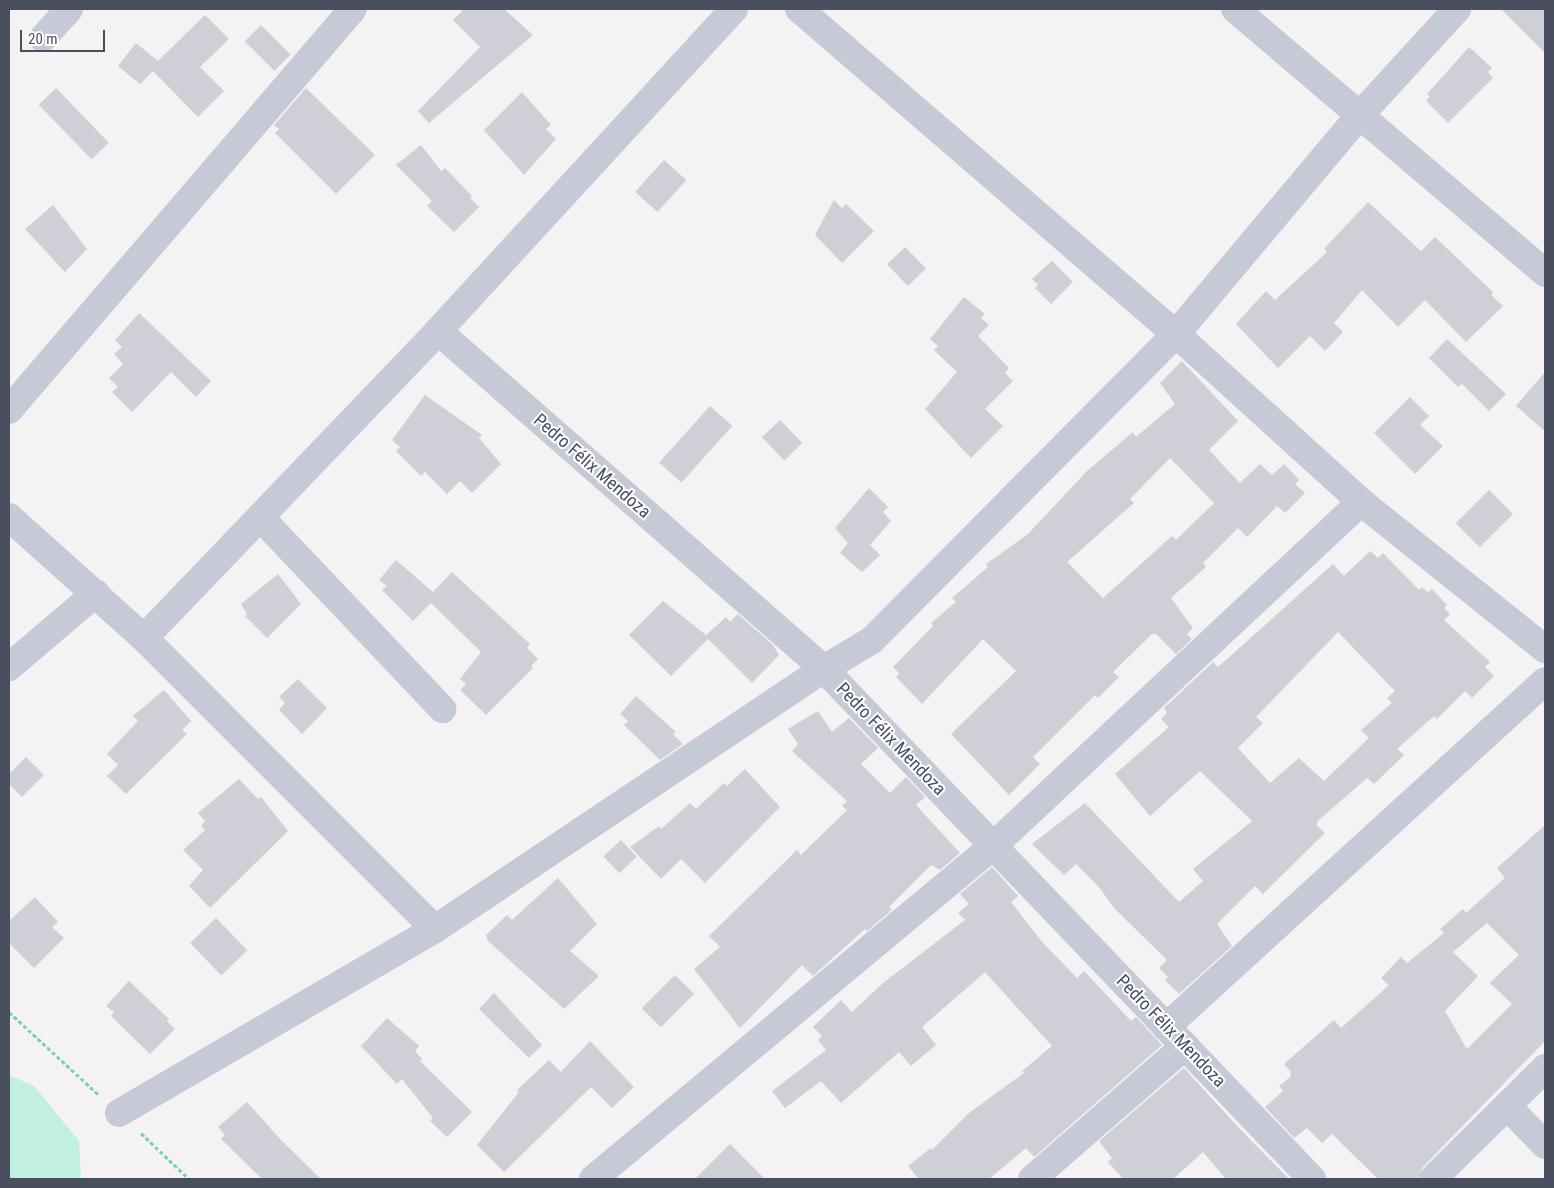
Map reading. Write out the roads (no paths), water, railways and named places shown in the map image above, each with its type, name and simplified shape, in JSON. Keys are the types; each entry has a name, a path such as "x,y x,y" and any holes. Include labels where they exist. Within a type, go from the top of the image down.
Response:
{"street":[{"path":"43,38 69,9"},
{"path":"9,410 353,9"},
{"path":"144,638 438,331 734,9"},
{"path":"798,9 1176,334 1361,502 1545,649"},
{"path":"1235,9 1545,273"},
{"path":"119,1113 435,929 824,669 872,640 1176,334 1360,115 1457,9"},
{"name":"Pedro Félix Mendoza","path":"438,331 824,669 1312,1179"},
{"path":"593,1179 993,846 1361,502"},
{"path":"9,517 144,638 435,929"},
{"path":"260,517 442,709"},
{"path":"9,668 96,594"},
{"path":"1166,1027 1545,681"},
{"path":"1032,1179 1185,1046"},
{"path":"1433,1179 1545,1068"},
{"path":"1507,1106 1545,1145"}]}
